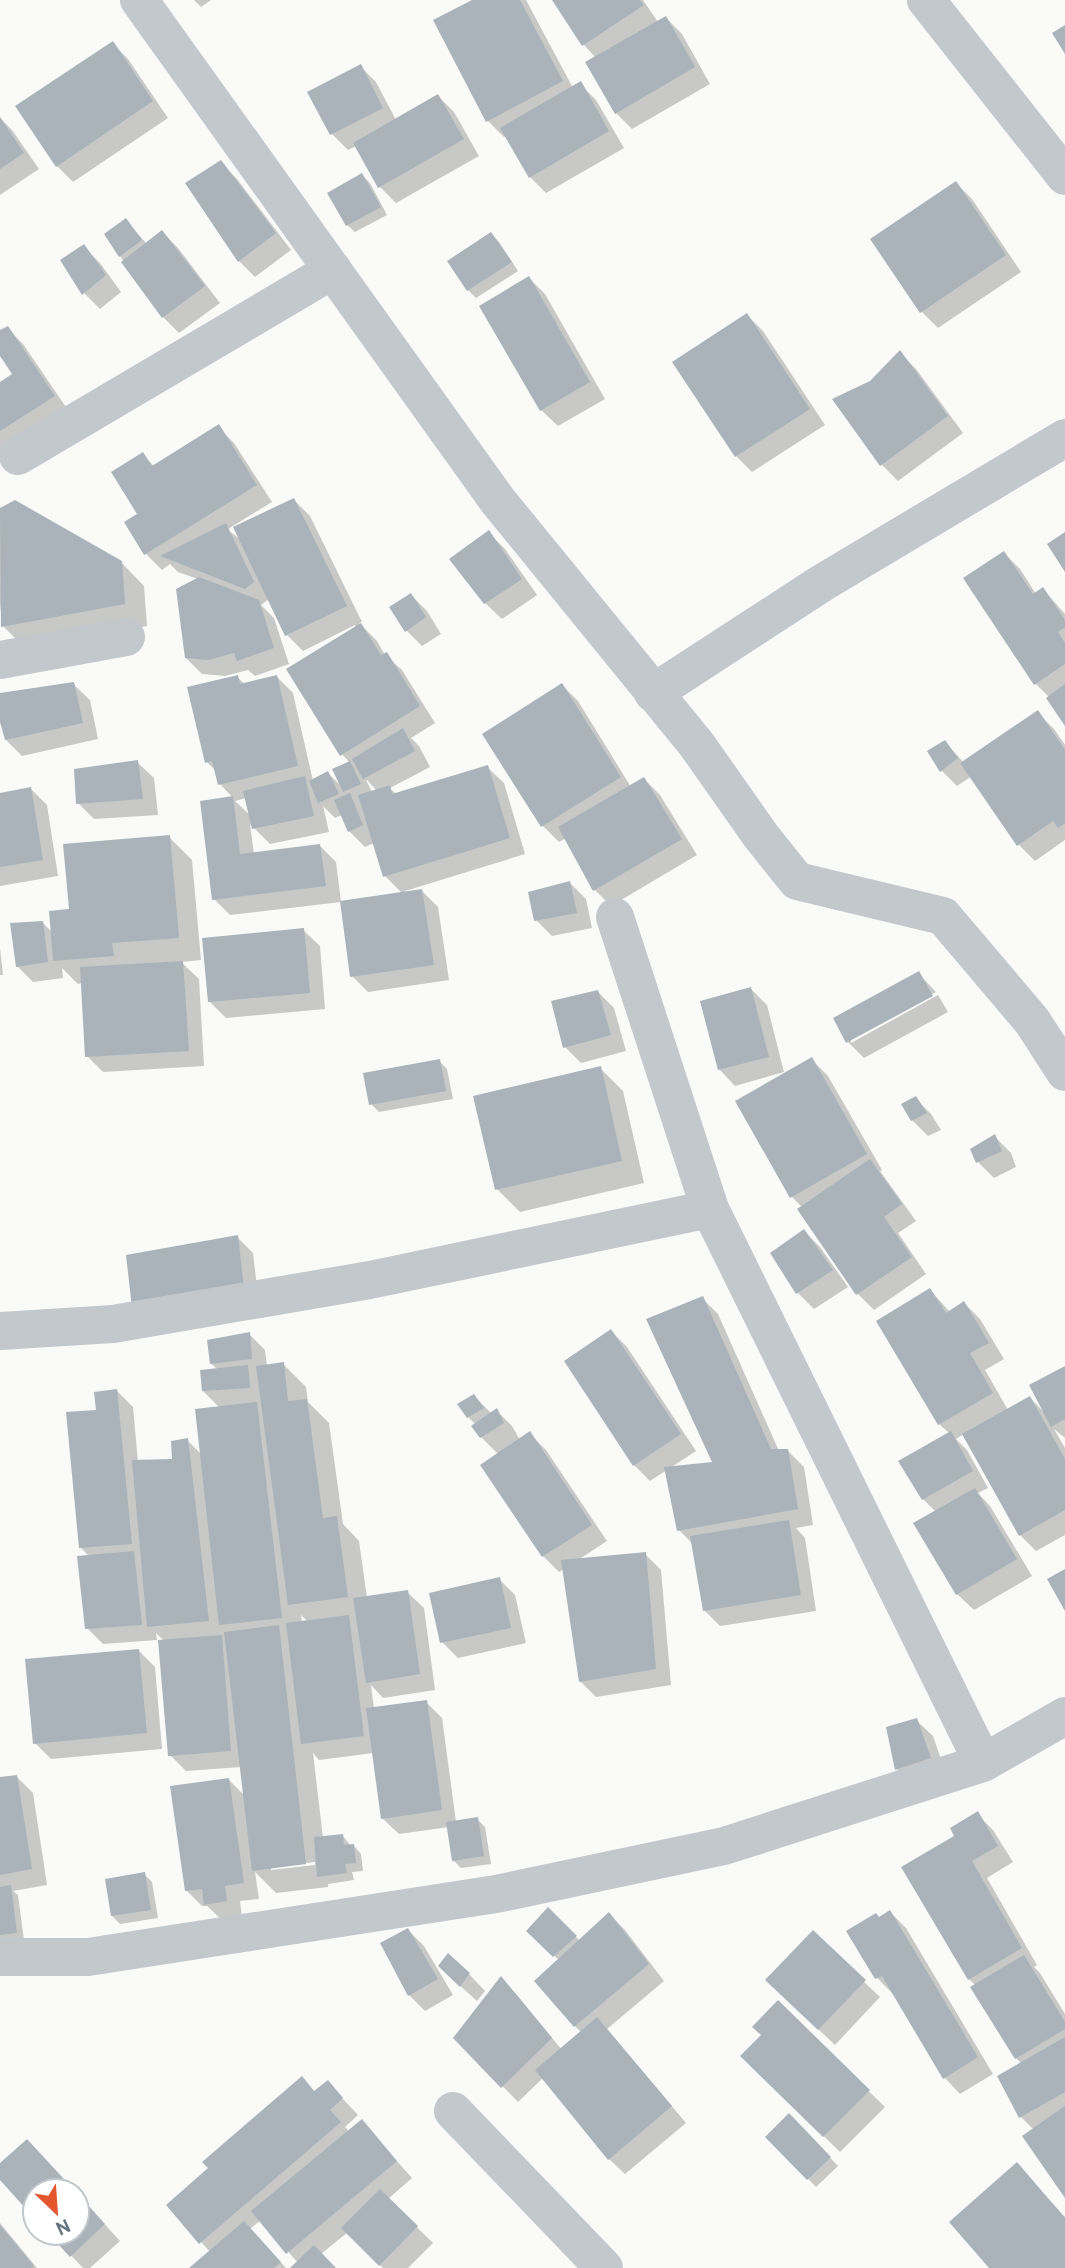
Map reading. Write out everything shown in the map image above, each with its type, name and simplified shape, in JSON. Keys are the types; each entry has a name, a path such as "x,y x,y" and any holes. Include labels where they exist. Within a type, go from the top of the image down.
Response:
{"street":[{"path":"139,0 498,500 697,745 761,836 797,881 943,916 1032,1021 1065,1073"},
{"path":"926,0 1065,176"},
{"path":"18,456 333,270"},
{"path":"653,693 822,583 1065,438"},
{"path":"0,660 126,637"},
{"path":"615,917 710,1209 983,1763"},
{"path":"0,1331 113,1324 370,1280 710,1209"},
{"path":"0,1958 88,1957 496,1894 724,1846 983,1763 1065,1716"},
{"path":"453,2111 604,2268"}],"building":[{"path":"472,0 520,0 563,81 486,122 433,20"},
{"path":"552,0 640,0 644,5 582,46"},
{"path":"666,16 695,67 615,114 585,62"},
{"path":"1065,25 1065,54 1052,33"},
{"path":"113,41 153,101 56,167 15,106"},
{"path":"361,64 383,108 330,135 307,92"},
{"path":"581,81 609,131 529,178 500,128"},
{"path":"438,94 464,139 378,188 353,143"},
{"path":"0,117 24,153 0,169"},
{"path":"221,160 276,233 238,262 185,183"},
{"path":"362,173 381,207 346,226 327,193"},
{"path":"956,181 1006,255 920,313 870,239"},
{"path":"126,218 142,240 119,257 104,234"},
{"path":"162,230 205,286 162,318 121,262"},
{"path":"491,232 512,262 467,291 447,261"},
{"path":"84,244 106,275 82,295 60,260"},
{"path":"529,276 590,382 540,411 479,306"},
{"path":"747,313 810,409 735,457 672,362"},
{"path":"8,326 55,396 0,431 0,382 12,374 0,356 0,330"},
{"path":"900,350 948,416 880,466 832,399 870,381"},
{"path":"219,424 257,485 144,555 124,522 137,514 111,472 143,452 152,466"},
{"path":"294,498 347,606 285,636 233,527"},
{"path":"15,500 122,561 125,604 1,627 0,508"},
{"path":"226,523 254,582 245,589 160,556"},
{"path":"489,530 522,579 484,604 449,559"},
{"path":"1065,532 1065,572 1047,544"},
{"path":"1004,551 1033,594 1043,587 1065,620 1065,627 1058,632 1065,643 1065,664 1034,685 963,578"},
{"path":"199,577 259,600 274,648 237,661 234,653 208,660 185,658 176,589"},
{"path":"411,593 426,617 405,632 389,607"},
{"path":"361,623 381,655 387,652 420,706 340,756 286,669"},
{"path":"238,675 240,684 277,675 298,766 218,785 212,761 205,763 187,687"},
{"path":"74,682 83,723 5,740 0,722 0,693"},
{"path":"562,683 621,777 541,827 482,734"},
{"path":"1065,684 1065,726 1046,698"},
{"path":"1038,710 1065,750 1065,823 1058,828 1053,821 1017,846 960,763"},
{"path":"403,728 415,751 363,779 352,759"},
{"path":"945,740 958,758 940,772 927,751"},
{"path":"138,760 143,799 76,804 74,769"},
{"path":"350,761 361,784 343,792 332,769"},
{"path":"488,765 510,838 383,877 358,795 390,785 392,794"},
{"path":"328,771 339,794 318,803 309,781"},
{"path":"305,776 314,816 252,829 243,791"},
{"path":"644,777 682,839 593,891 558,827"},
{"path":"31,787 43,860 0,867 0,793"},
{"path":"350,793 363,825 348,832 334,800"},
{"path":"233,796 240,854 320,844 326,886 212,900 200,801"},
{"path":"170,835 179,938 112,943 114,956 53,961 49,911 69,909 63,844"},
{"path":"570,881 577,913 534,921 528,892"},
{"path":"422,889 434,965 350,977 340,901"},
{"path":"43,921 48,962 16,967 10,923"},
{"path":"304,928 310,993 208,1002 202,938"},
{"path":"183,961 189,1051 85,1057 80,967"},
{"path":"919,971 933,996 846,1043 833,1018"},
{"path":"751,987 769,1057 718,1070 700,1001"},
{"path":"598,990 611,1035 563,1048 551,1001"},
{"path":"812,1057 867,1154 790,1198 735,1101"},
{"path":"440,1059 446,1091 369,1105 363,1073"},
{"path":"601,1066 622,1161 495,1190 473,1096"},
{"path":"916,1096 927,1113 911,1121 901,1104"},
{"path":"995,1134 1002,1151 976,1163 970,1149"},
{"path":"870,1159 902,1204 884,1217 912,1257 856,1295 797,1209"},
{"path":"804,1229 833,1270 796,1294 770,1253"},
{"path":"238,1235 244,1289 132,1308 126,1255"},
{"path":"930,1288 946,1313 964,1301 989,1343 970,1353 993,1393 938,1425 876,1321"},
{"path":"703,1296 771,1449 788,1449 798,1509 677,1531 664,1467 712,1462 646,1319"},
{"path":"611,1329 681,1434 633,1466 564,1361"},
{"path":"250,1332 252,1359 210,1364 207,1340"},
{"path":"284,1362 288,1401 307,1399 323,1518 337,1516 348,1597 288,1605 256,1366"},
{"path":"248,1365 250,1388 202,1391 200,1370"},
{"path":"1065,1366 1065,1419 1051,1427 1029,1385"},
{"path":"117,1389 132,1544 79,1548 66,1412 96,1410 94,1392"},
{"path":"474,1394 484,1408 467,1418 457,1404"},
{"path":"1030,1396 1065,1459 1065,1510 1019,1536 962,1434"},
{"path":"257,1402 282,1618 219,1625 195,1409"},
{"path":"497,1408 504,1423 480,1438 471,1426"},
{"path":"530,1431 592,1525 542,1557 480,1465"},
{"path":"951,1431 973,1471 922,1500 898,1461"},
{"path":"188,1438 209,1621 147,1627 132,1460 172,1459 171,1441"},
{"path":"975,1488 1017,1559 956,1595 913,1523"},
{"path":"789,1520 801,1595 703,1611 690,1536"},
{"path":"134,1551 142,1625 85,1629 77,1556"},
{"path":"646,1552 656,1669 579,1682 561,1560"},
{"path":"1065,1569 1065,1611 1047,1579"},
{"path":"500,1577 511,1628 440,1643 429,1593"},
{"path":"408,1590 420,1674 366,1683 353,1598"},
{"path":"349,1615 364,1736 301,1744 286,1623"},
{"path":"279,1625 306,1864 252,1871 224,1632"},
{"path":"222,1635 231,1751 168,1756 158,1640"},
{"path":"139,1649 147,1733 33,1744 25,1659"},
{"path":"427,1700 442,1810 381,1819 366,1708"},
{"path":"917,1718 931,1758 895,1770 886,1727"},
{"path":"17,1775 32,1869 0,1875 0,1777"},
{"path":"229,1778 244,1883 225,1886 227,1901 204,1905 202,1889 185,1891 170,1786"},
{"path":"978,1811 998,1846 972,1861 1022,1948 968,1980 901,1867 954,1836 950,1828"},
{"path":"478,1817 484,1856 452,1861 446,1822"},
{"path":"343,1834 344,1845 354,1844 356,1863 345,1864 347,1873 317,1877 314,1837"},
{"path":"145,1872 151,1910 111,1916 105,1879"},
{"path":"11,1885 17,1933 0,1935 0,1887"},
{"path":"548,1907 577,1936 553,1957 526,1931"},
{"path":"890,1910 978,2057 943,2079 882,1976 875,1979 846,1931 876,1913 879,1917"},
{"path":"609,1912 649,1964 574,2027 534,1981"},
{"path":"408,1928 438,1979 408,1996 380,1943"},
{"path":"813,1930 866,1980 818,2030 765,1980"},
{"path":"448,1953 470,1973 460,1987 438,1966"},
{"path":"1024,1955 1065,2022 1065,2029 1015,2059 970,1987"},
{"path":"501,1976 552,2038 501,2088 453,2038"},
{"path":"778,2000 870,2090 823,2137 740,2056 761,2035 752,2027"},
{"path":"597,2017 672,2106 608,2160 535,2070"},
{"path":"1065,2037 1065,2092 1019,2118 997,2076"},
{"path":"302,2076 314,2091 328,2080 343,2098 330,2110 341,2122 199,2244 166,2205 208,2168 202,2162"},
{"path":"1065,2106 1065,2198 1022,2136"},
{"path":"789,2113 831,2157 807,2180 765,2137"},
{"path":"362,2119 397,2161 286,2254 251,2211"},
{"path":"27,2139 62,2177 21,2177 21,2203 0,2180 0,2163"},
{"path":"1017,2162 1065,2218 1065,2268 989,2268 949,2222"},
{"path":"380,2189 418,2226 379,2266 341,2228"},
{"path":"91,2208 105,2224 91,2237"},
{"path":"244,2221 281,2262 274,2268 189,2268"},
{"path":"0,2225 34,2266 0,2268"},
{"path":"314,2245 336,2268 290,2268"},
{"path":"61,2247 81,2247 70,2257"}]}
